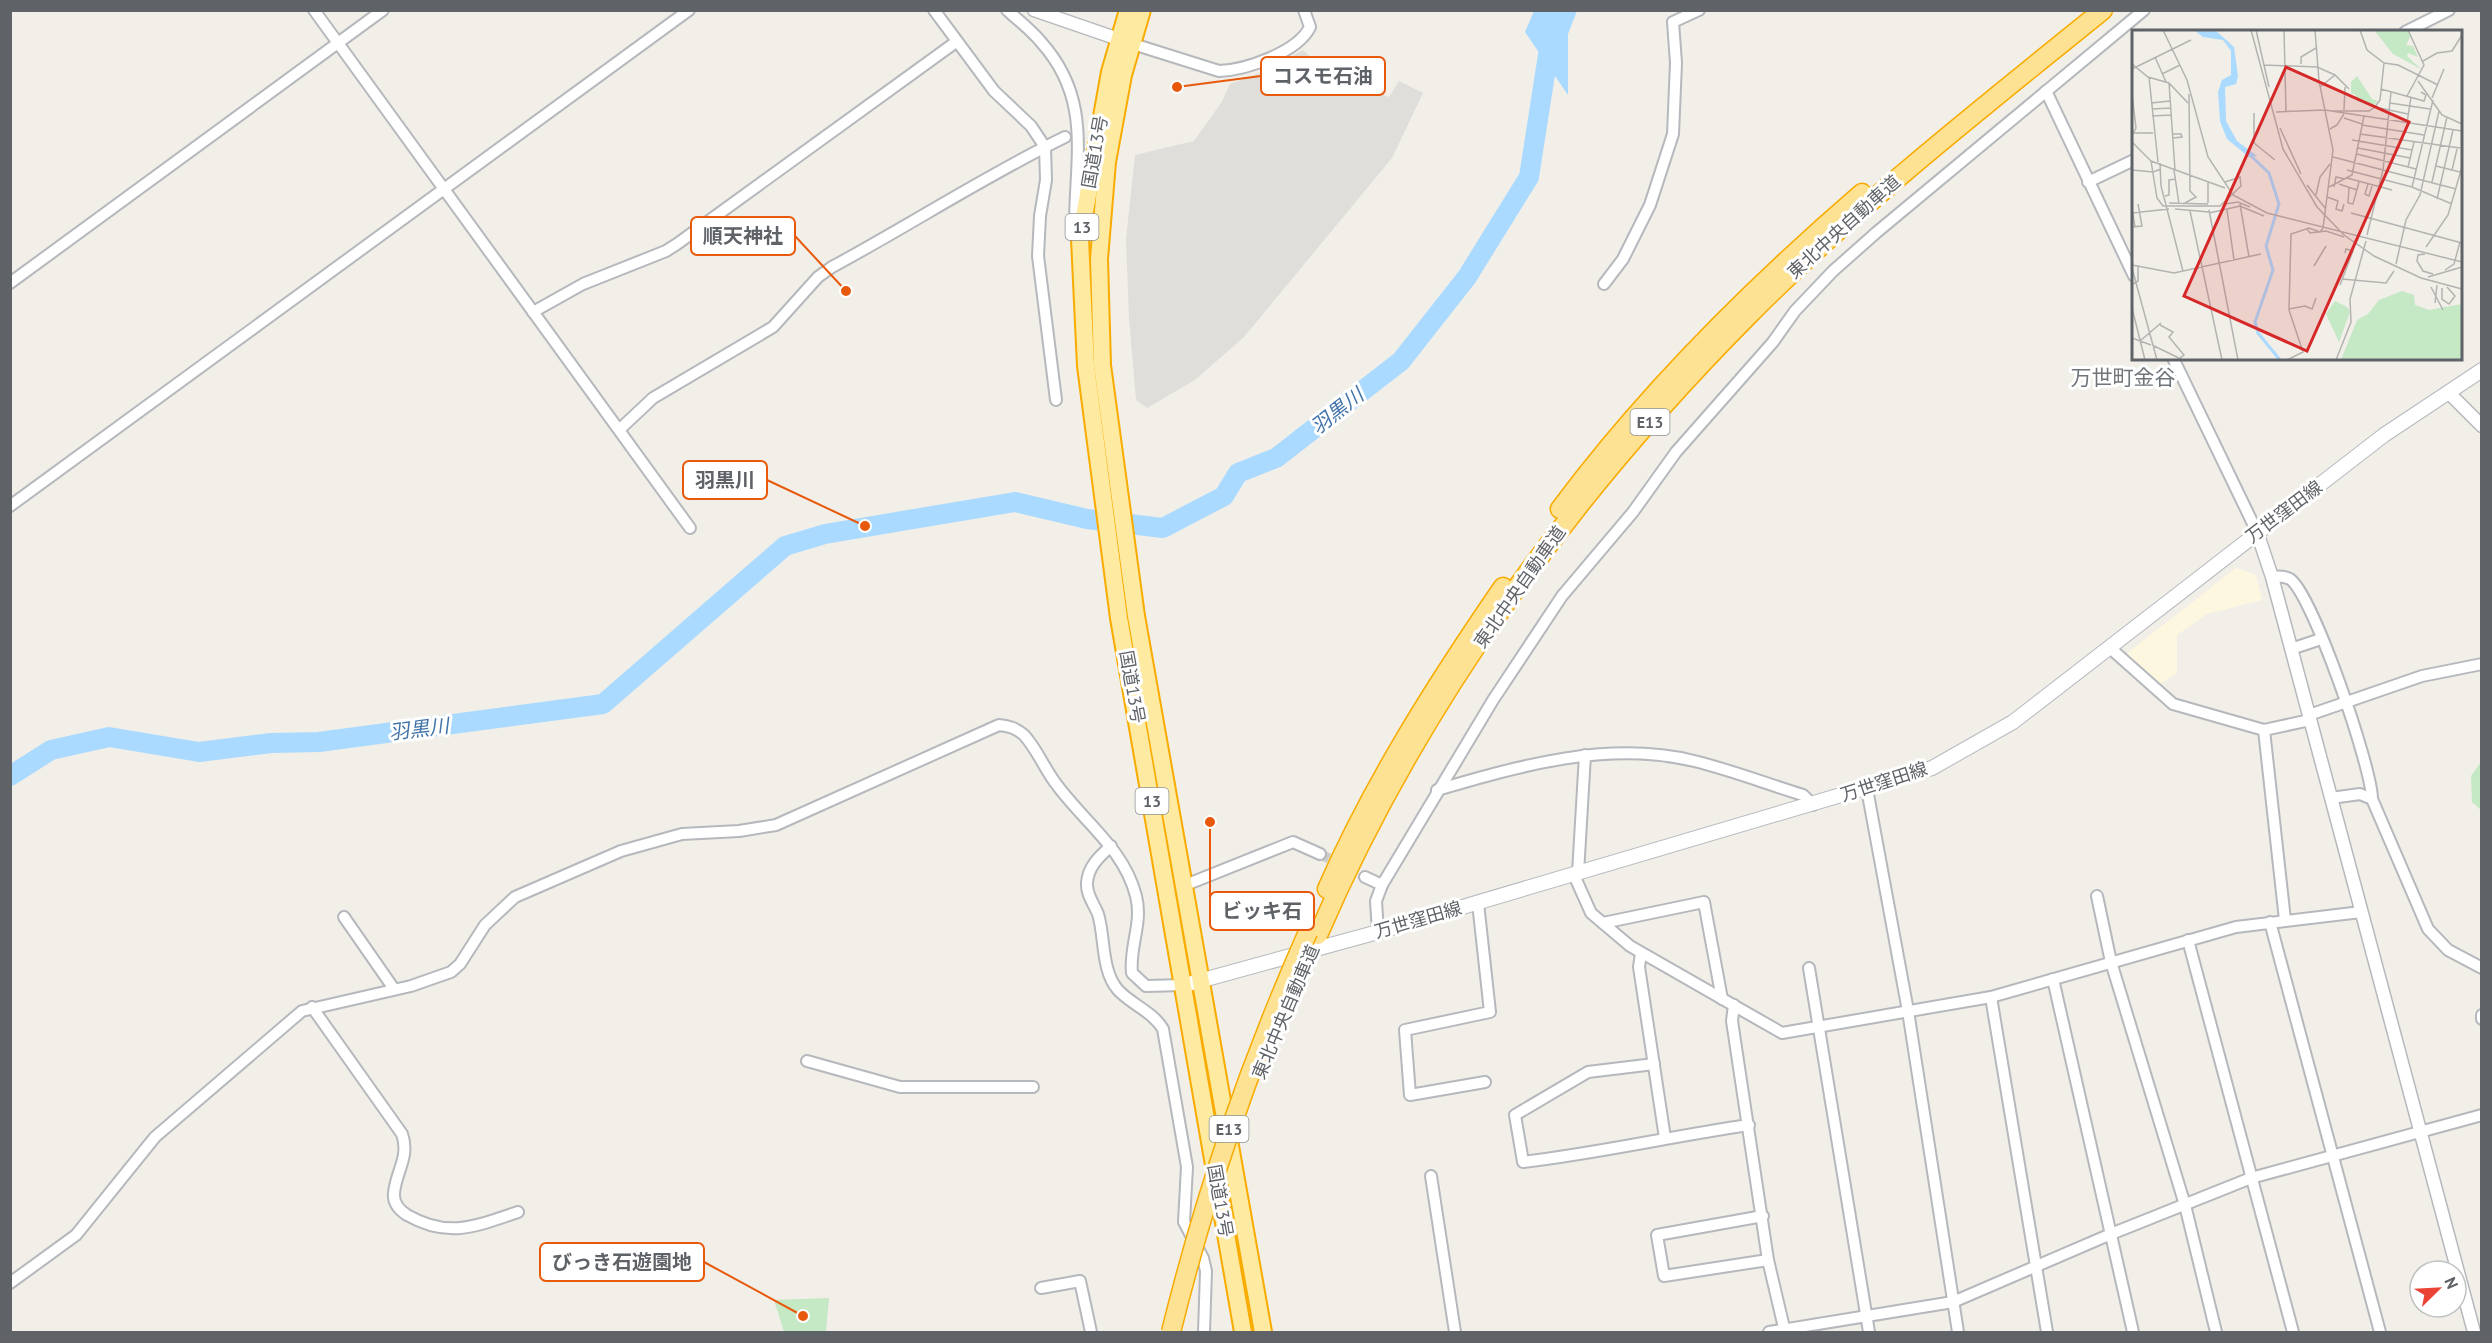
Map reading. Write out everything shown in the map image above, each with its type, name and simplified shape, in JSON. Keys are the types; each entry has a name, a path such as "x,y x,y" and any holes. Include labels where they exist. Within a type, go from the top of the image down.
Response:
{"highway":[{"name":"13","path":"1126,41 1128,10"},
{"name":"13","path":"1126,41 1142,10"},
{"name":"東北中央自動車道","path":"1182,1332 1203,1249 1251,1095 1344,850 1417,717 1517,567 1575,489 1623,432 1737,309 1809,239 1952,117 2086,10"},
{"name":"東北中央自動車道","path":"1171,1332 1204,1206 1243,1089 1313,934 1428,724 1526,576 1583,500 1676,393 1786,279 1882,192 2103,10"},
{"name":"国道13号","path":"1126,41 1088,193 1080,239 1080,261 1099,416 1184,985 1243,1332"},
{"name":"国道13号","path":"1099,416 1100,236 1107,162 1123,75 1126,41"},
{"name":"国道13号","path":"1128,617 1183,886 1263,1332"}],"main road":[{"name":"万世窪田線","path":"1184,985 1478,903 1932,768 1966,751 2013,722 2384,435 2481,370"}],"street":[{"path":"314,10 690,528"},
{"path":"10,283 383,10"},
{"path":"10,507 689,10"},
{"path":"934,10 994,92 1030,126 1045,147 1046,180 1039,224 1038,256 1056,400"},
{"path":"1007,10 1042,42 1063,75 1076,106 1078,125 1075,230 1080,261"},
{"path":"1034,10 1219,71 1231,71 1276,55 1306,36 1310,27 1304,10"},
{"path":"1604,284 1623,259 1650,205 1673,134 1676,63 1673,22 1699,10"},
{"path":"1378,932 1376,901 1382,885 1437,790 1562,596 1633,512 1676,452 1773,342 1795,311 1833,271 1876,232 2144,10"},
{"path":"2409,30 2449,10"},
{"path":"533,312 583,284 672,247 956,42"},
{"path":"2046,91 2132,274"},
{"path":"620,429 653,398 773,327 818,278 832,267 961,195 999,171 1065,138"},
{"path":"2088,182 2132,160"},
{"path":"2174,360 2257,532 2272,577 2420,1131 2476,1326"},
{"path":"2448,392 2481,426"},
{"path":"2272,577 2280,576 2290,579 2312,613 2345,701 2372,786 2372,799 2428,929 2448,950 2481,968"},
{"path":"2291,649 2321,639"},
{"path":"2109,648 2173,704 2264,730 2310,718 2345,701 2422,676 2481,664"},
{"path":"10,1283 76,1235 155,1137 291,1020 312,1007 394,989 451,972 460,964 496,913 527,889 621,851 665,837 740,831 776,825 999,725 1013,727 1024,736 1055,783 1124,862 1137,897 1139,918 1132,973 1146,986 1184,985"},
{"path":"2264,730 2285,920"},
{"path":"1437,790 1483,777 1585,755 1631,753 1692,760 1803,795 1813,805"},
{"path":"1585,755 1576,874 1591,913 1609,931 1641,953 1782,1033 1991,997 2236,927 2361,912"},
{"path":"1867,789 1908,1011 1958,1332"},
{"path":"2331,798 2360,794 2372,799"},
{"path":"1183,886 1293,842 1320,854"},
{"path":"1111,846 1095,860 1086,885 1098,914 1106,959 1117,988 1155,1017 1163,1029 1187,1167 1184,1222 1203,1258 1206,1271 1204,1332"},
{"path":"1365,877 1382,885"},
{"path":"2097,896 2111,962 2185,1205 2216,1332"},
{"path":"1603,923 1704,902 1722,999"},
{"path":"1478,903 1490,1012 1405,1030 1410,1095 1485,1082"},
{"path":"344,917 394,989"},
{"path":"2271,922 2380,1332"},
{"path":"2188,940 2293,1332"},
{"path":"1641,953 1639,967 1665,1137"},
{"path":"1809,968 1869,1332"},
{"path":"2052,979 2133,1332"},
{"path":"1991,997 2047,1332"},
{"path":"1734,1005 1732,1021 1768,1260 1785,1331"},
{"path":"312,1007 402,1134 406,1154 394,1193 395,1204 403,1212 422,1224 448,1230 474,1226 518,1212"},
{"path":"807,1061 900,1087 1033,1087"},
{"path":"1654,1064 1588,1072 1515,1115 1523,1162 1599,1153 1665,1137 1749,1125"},
{"path":"1769,1332 1953,1302 2111,1234 2251,1178 2481,1115"},
{"path":"1431,1176 1455,1332"},
{"path":"1763,1216 1657,1235 1664,1276 1768,1260"},
{"path":"1041,1288 1080,1281 1091,1332"}],"shaded area":[{"path":"1303,50 1326,71 1389,97 1399,81 1423,93 1392,158 1244,337 1195,380 1147,408 1136,400 1129,318 1126,239 1135,155 1194,141 1221,103 1230,84 1265,71"},
{"path":"2236,568 2256,575 2262,600 2207,614 2177,635 2177,673 2157,686 2126,654"}],"green space":[{"path":"2481,762 2481,810 2472,802 2471,776"},
{"path":"829,1298 826,1332 784,1332 774,1300"}],"water":[{"path":"1534,11 1577,11 1568,34 1568,95 1525,32"}],"waterway":[{"name":"羽黒川","path":"10,776 51,750 109,737 199,752 271,743 319,742 603,704 785,546 825,534 1015,502 1087,519 1163,528 1224,496 1238,473 1276,458 1401,361 1467,277 1529,177 1555,10"}],"tunnel":[{"path":"1320,854 1365,877"}],"place":[{"name":"コスモ石油","path":"1177,87"},
{"name":"順天神社","path":"846,291"},
{"name":"羽黒川","path":"865,526"},
{"name":"ビッキ石","path":"1210,822"},
{"name":"びっき石遊園地","path":"803,1316"}],"district":[{"name":"万世町金谷","path":"2123,378"}]}
